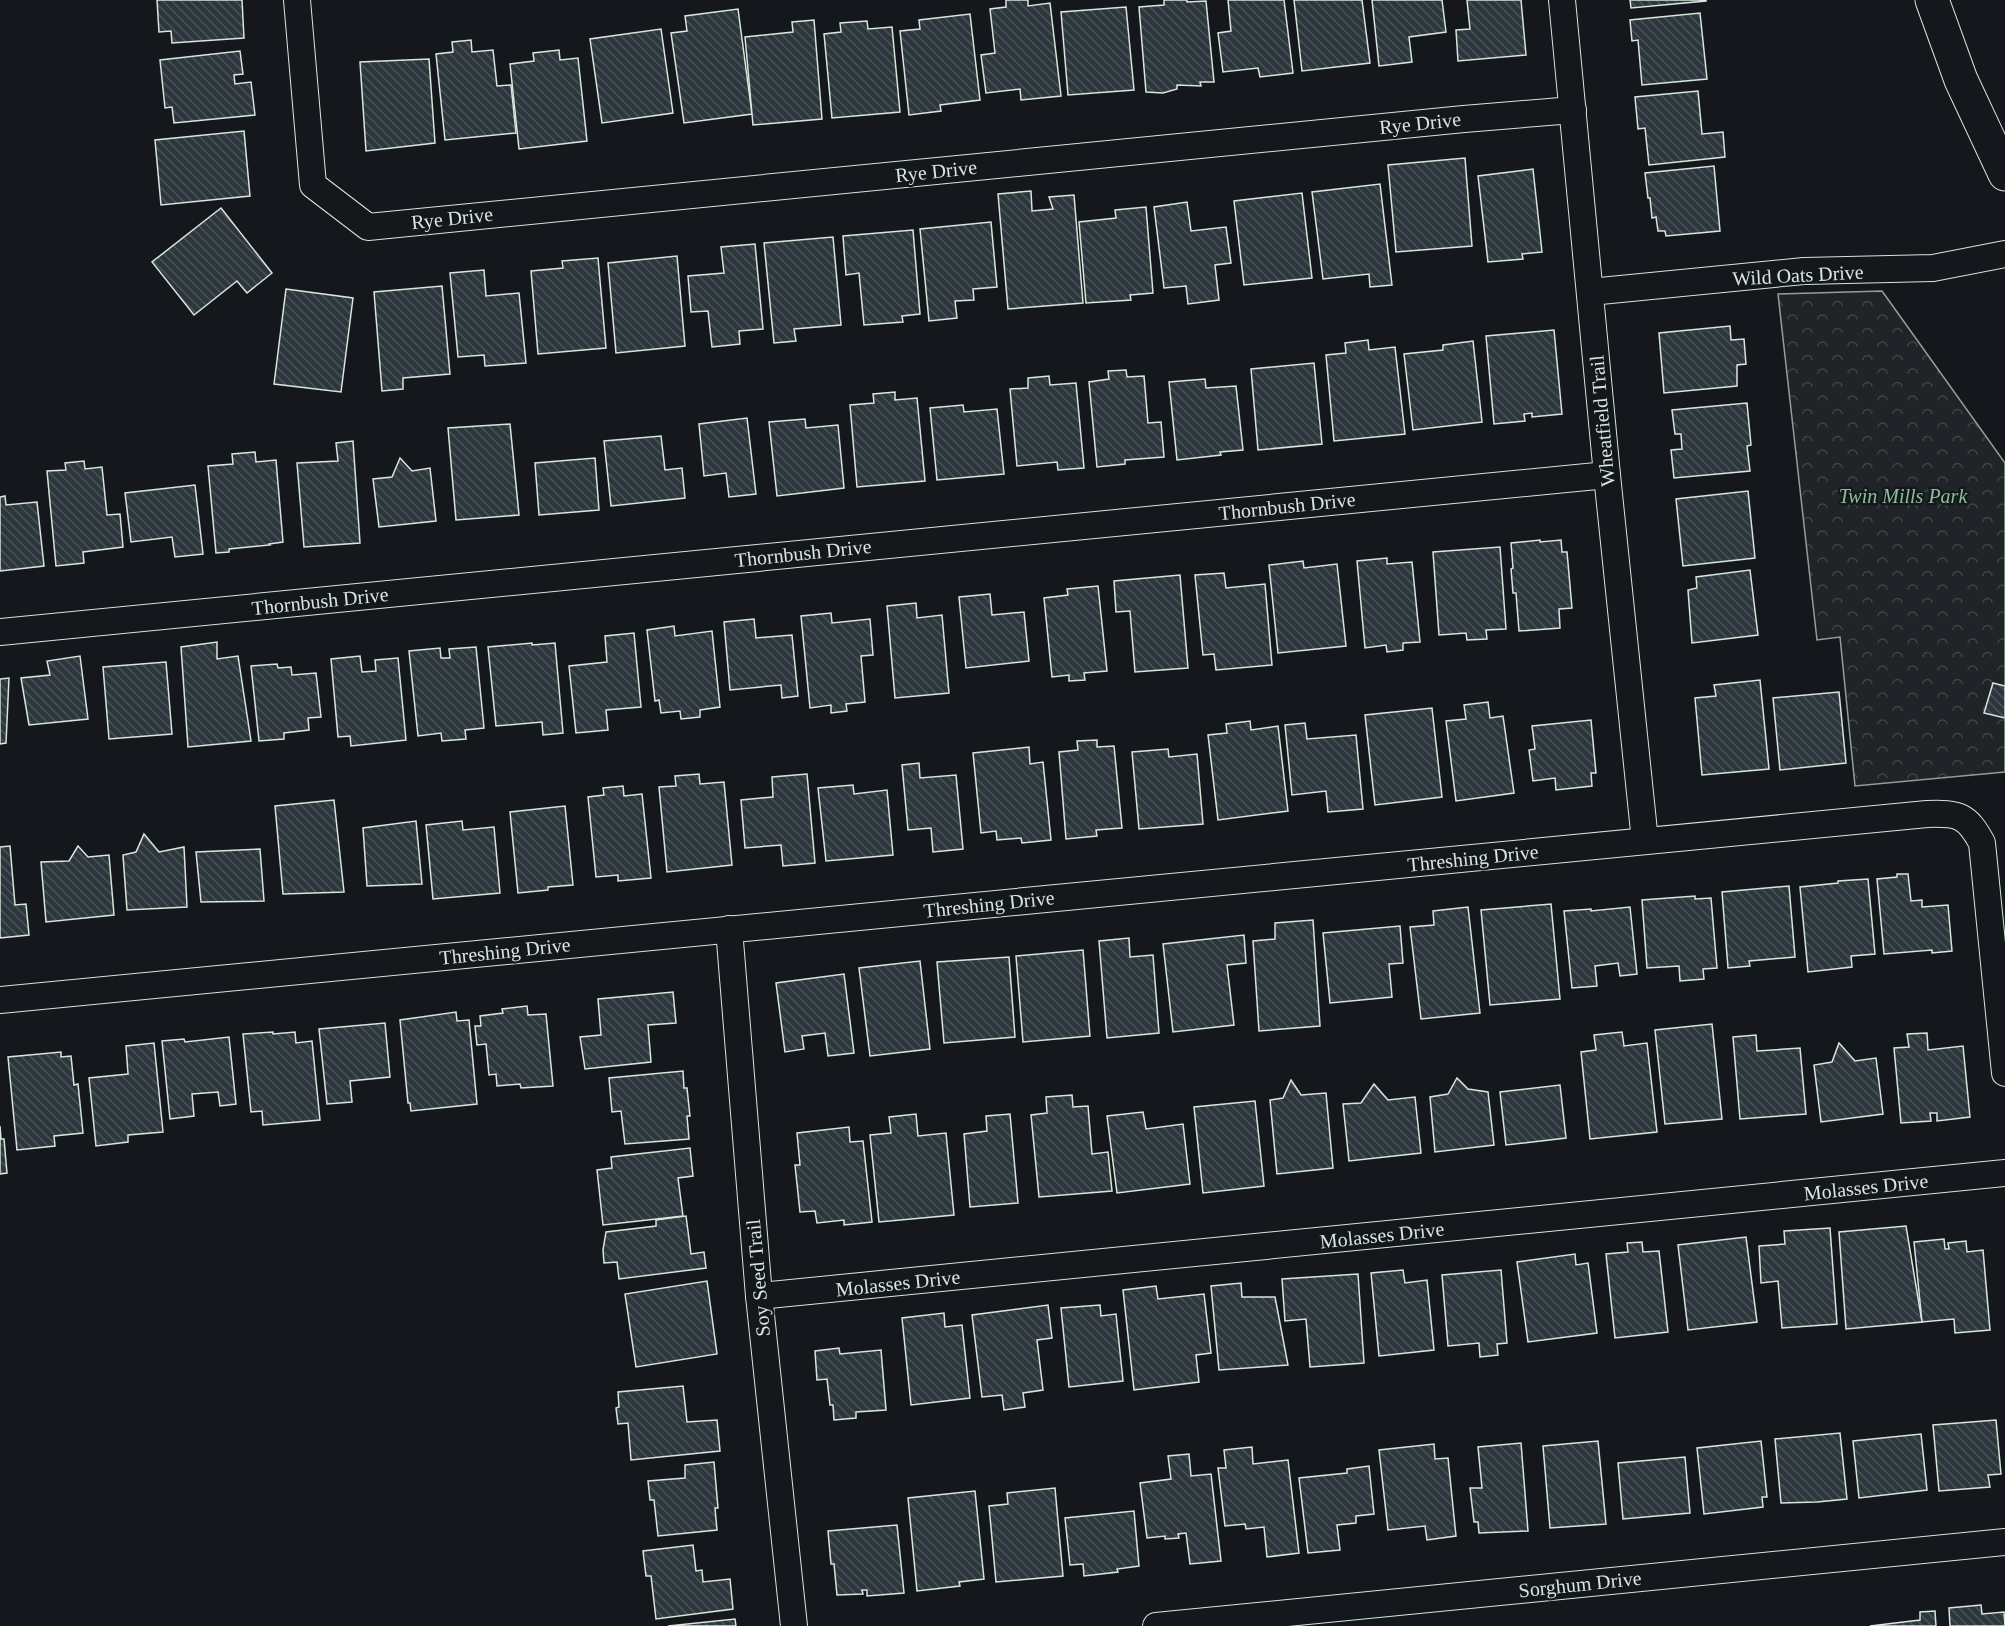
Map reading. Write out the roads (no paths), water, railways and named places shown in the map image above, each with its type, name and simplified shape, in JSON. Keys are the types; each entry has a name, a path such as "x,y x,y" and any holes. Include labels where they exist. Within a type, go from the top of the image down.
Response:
{"street":[{"name":"Rye Drive","path":"297,0 313,185 368,227 1428,122 1572,110"},
{"name":"Wheatfield Trail","path":"1562,0 1607,475 1645,841"},
{"path":"1932,0 1961,80 2005,174"},
{"name":"Wild Oats Drive","path":"1590,292 1804,271 1933,268 2005,255"},
{"name":"Thornbush Drive","path":"0,632 1607,475"},
{"name":"Threshing Drive","path":"0,1000 1952,813 1974,828 1982,843 2005,1073"},
{"name":"Soy Seed Trail","path":"729,930 759,1296 794,1626"},
{"name":"Molasses Drive","path":"759,1296 2005,1173"},
{"name":"Sorghum Drive","path":"1156,1626 2005,1542"}],"park label":[{"name":"Twin Mills Park","path":"1903,496"}]}
